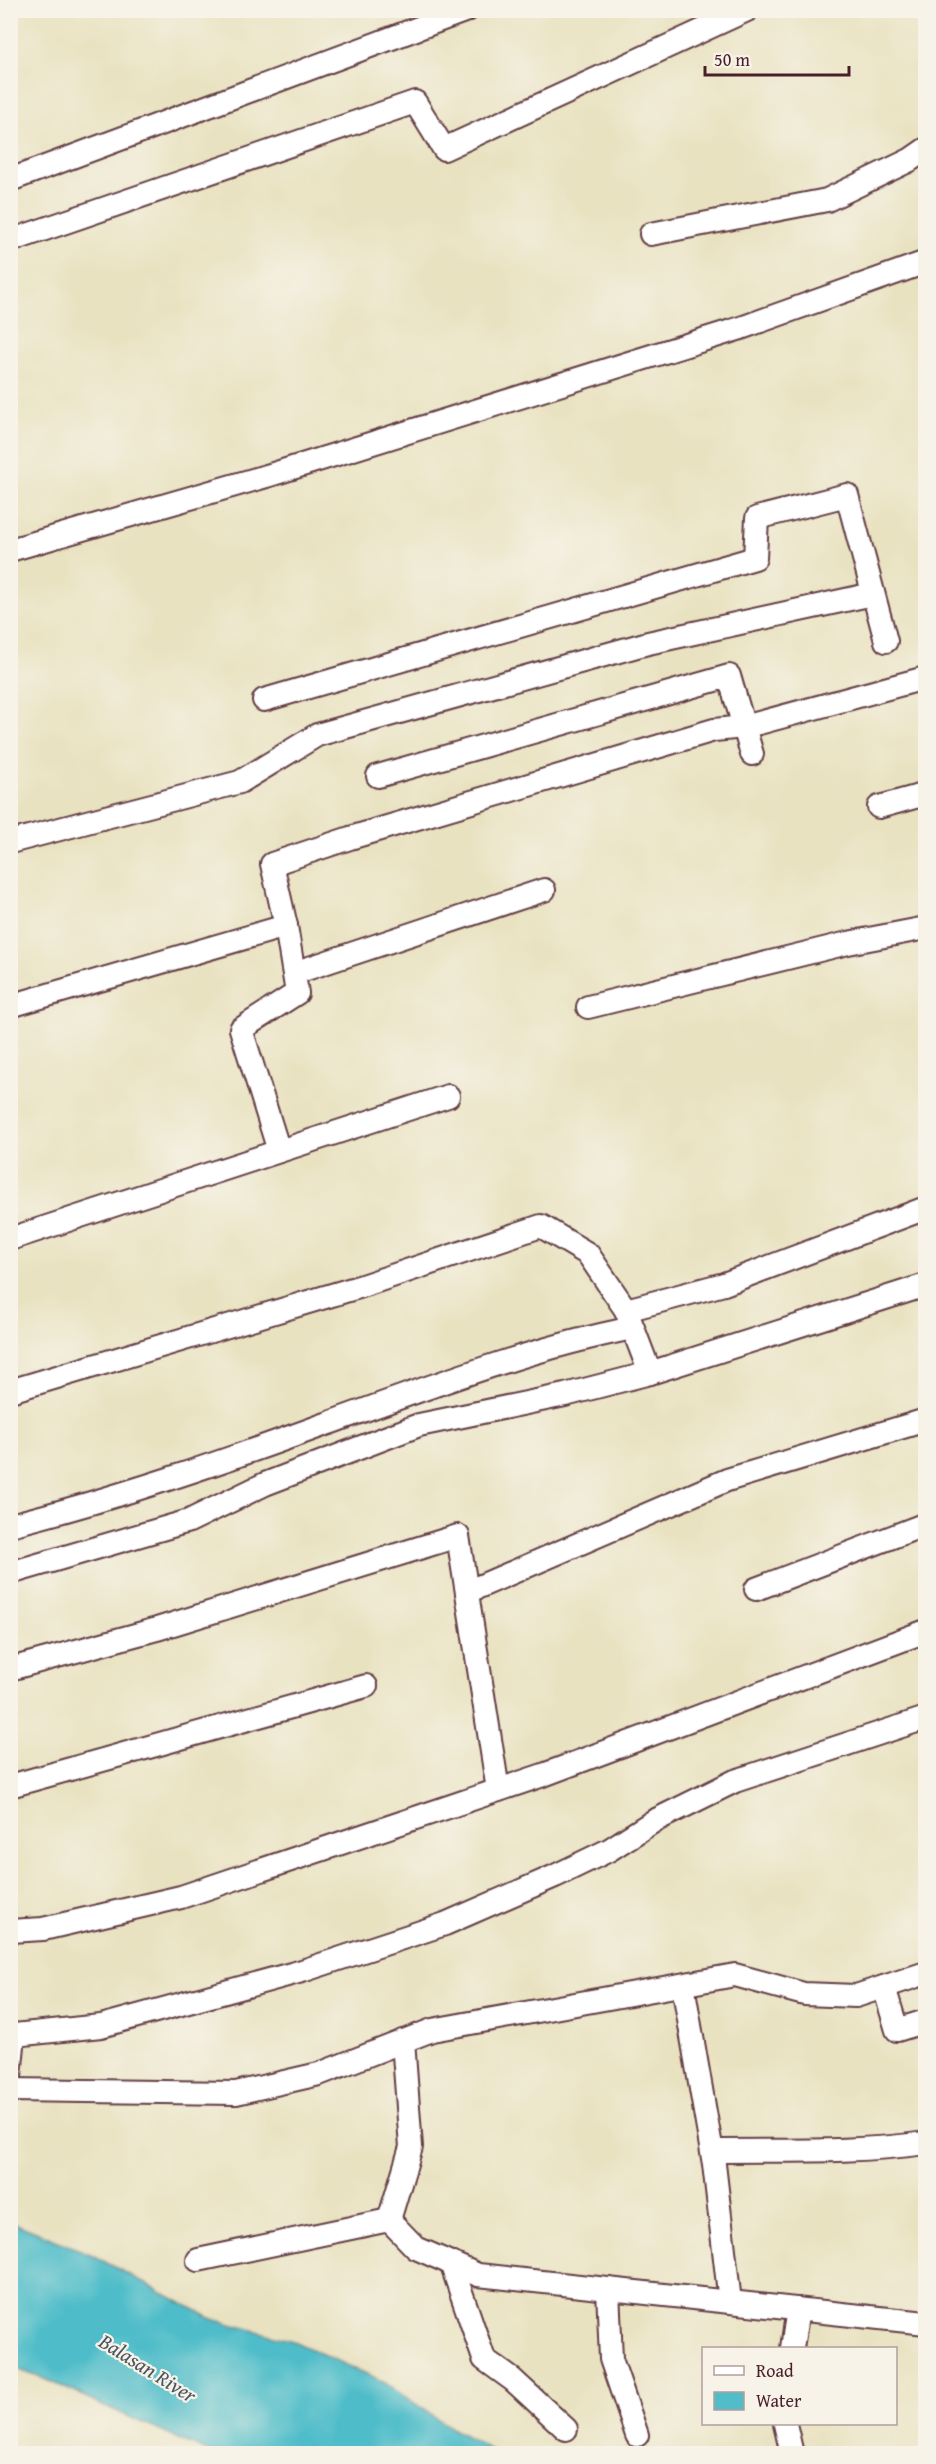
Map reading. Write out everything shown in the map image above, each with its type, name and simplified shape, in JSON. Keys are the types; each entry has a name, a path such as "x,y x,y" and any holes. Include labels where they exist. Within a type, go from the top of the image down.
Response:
{"street":[{"path":"10,180 467,10"},
{"path":"10,241 415,102 444,150 747,10"},
{"path":"651,234 827,200 910,160 926,149"},
{"path":"10,550 270,475 718,335 926,262"},
{"path":"264,700 755,558 757,518 847,495 886,641"},
{"path":"10,842 240,782 317,735 648,643 873,594"},
{"path":"378,776 729,676 752,754"},
{"path":"279,1151 241,1029 297,993 286,926 272,864 350,838 714,730 744,727 926,678"},
{"path":"879,807 926,794"},
{"path":"294,973 544,890"},
{"path":"10,1006 286,926"},
{"path":"588,1007 848,943 926,927"},
{"path":"10,1239 448,1096"},
{"path":"10,1525 144,1488 442,1381 592,1336 629,1319 926,1208"},
{"path":"10,1391 362,1286 542,1226 588,1254 629,1319 650,1373"},
{"path":"10,1573 189,1521 265,1484 419,1425 565,1395 650,1373 926,1285"},
{"path":"467,1592 727,1480 926,1420"},
{"path":"756,1589 926,1524"},
{"path":"10,1669 157,1629 458,1536 498,1790"},
{"path":"10,1931 43,1929 181,1897 498,1790 926,1631"},
{"path":"10,1786 366,1686"},
{"path":"10,2076 14,2035 101,2026 302,1971 445,1924 609,1850 654,1821 735,1781 926,1718"},
{"path":"10,2090 236,2093 320,2074 432,2030 735,1975 804,1994 856,1996 926,1973"},
{"path":"683,1985 712,2151 730,2302"},
{"path":"884,1987 897,2030 926,2021"},
{"path":"389,2220 411,2147 403,2041"},
{"path":"712,2151 822,2151 886,2148 926,2143"},
{"path":"198,2260 389,2220"},
{"path":"389,2220 416,2248 478,2275 926,2323"},
{"path":"452,2263 484,2359 513,2380 566,2429"},
{"path":"608,2289 611,2359 638,2435"},
{"path":"792,2347 798,2309"},
{"path":"785,2425 792,2454"}],"water":[{"name":"Balasan River","path":"11,2222 90,2254 212,2319 293,2341 382,2381 451,2428 496,2453 209,2453 50,2381 11,2367"}]}
